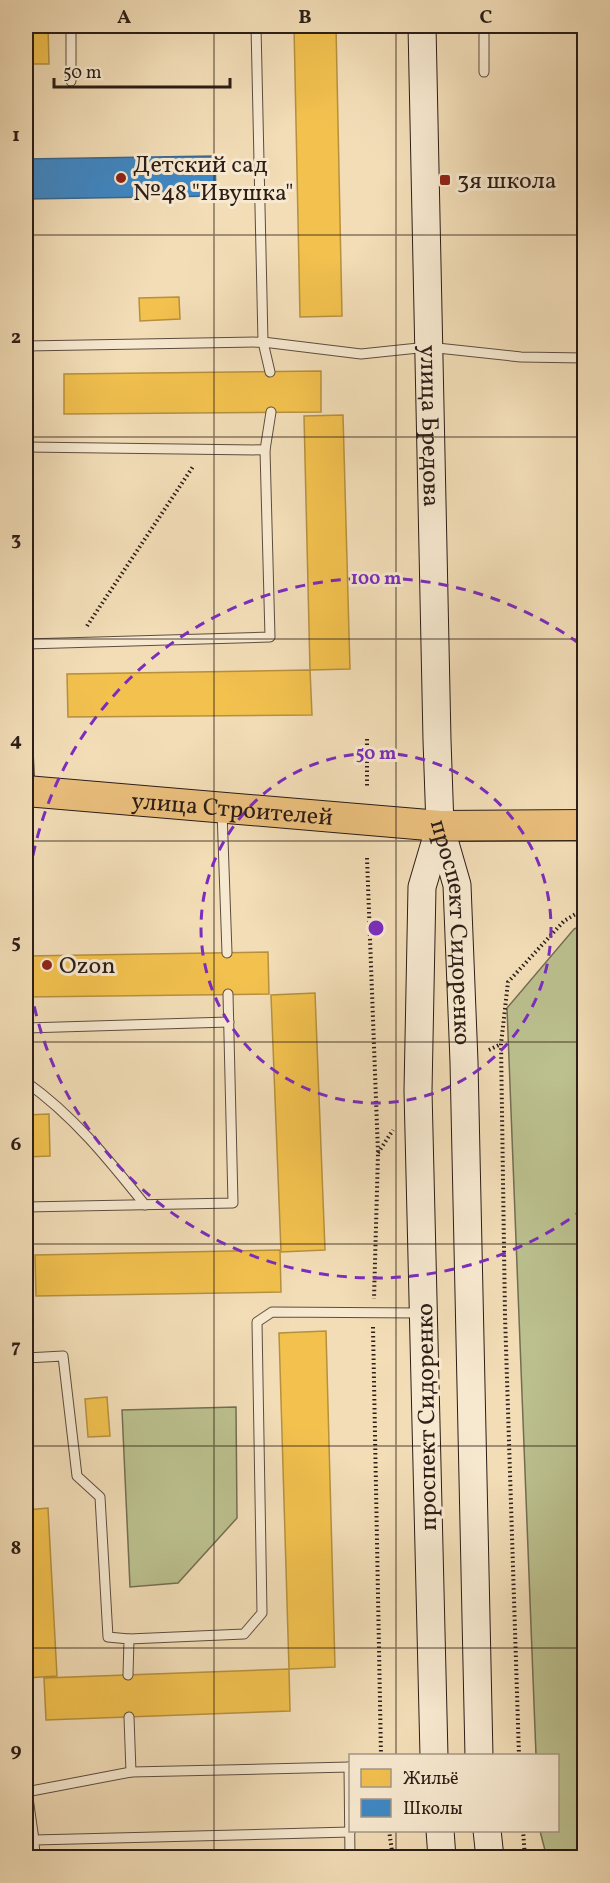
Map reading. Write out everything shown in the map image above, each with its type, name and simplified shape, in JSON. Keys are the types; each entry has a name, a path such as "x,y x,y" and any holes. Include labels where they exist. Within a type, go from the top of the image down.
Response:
{"main road":[{"name":"улица Бредова","path":"422,26 431,559 440,826"},
{"name":"улица Строителей","path":"28,792 222,810 440,826 585,825"},
{"name":"проспект Сидоренко","path":"434,1754 418,1091 422,887 440,826"},
{"name":"проспект Сидоренко","path":"440,826 457,885 465,1098 479,1754"},
{"path":"440,1832 442,1857"},
{"path":"487,1832 490,1857"}],"lane":[{"path":"71,26 71,81"},
{"path":"256,26 263,342 270,372"},
{"path":"484,26 484,72"},
{"path":"26,346 263,342 360,354 428,347 521,357 585,358"},
{"path":"26,644 270,637 265,450 271,412"},
{"path":"26,447 265,450"},
{"path":"26,704 28,792"},
{"path":"222,810 227,953"},
{"path":"26,1207 234,1203 228,994"},
{"path":"26,1028 229,1022"},
{"path":"26,1082 48,1098 107,1157 145,1205"},
{"path":"26,1358 63,1356 77,1476 100,1497 108,1637 129,1639 244,1634 262,1613 257,1322 272,1312 423,1313"},
{"path":"128,1675 129,1639"},
{"path":"129,1717 131,1772"},
{"path":"35,1857 26,1792 131,1772 349,1767"},
{"path":"34,1840 350,1832 350,1857"}],"path":[{"path":"76,642 204,450"},
{"path":"367,739 367,786"},
{"path":"367,858 368,888"},
{"path":"519,1754 504,1316 501,1044 508,982 564,921 585,909"},
{"path":"389,1832 393,1857"},
{"path":"523,1832 525,1857"}],"green space":[{"path":"584,924 584,1857 547,1858 540,1832 559,1832 559,1754 536,1754 507,1008 574,929"},
{"path":"236,1407 237,1518 178,1583 130,1587 122,1410"}],"building: Жильё":[{"path":"26,26 48,26 49,64 26,64"},
{"path":"294,26 336,26 342,316 300,317"},
{"path":"579,26 584,26 584,334"},
{"path":"179,297 180,319 140,321 139,298"},
{"path":"321,371 321,412 64,414 64,374"},
{"path":"577,395 584,395 584,599"},
{"path":"343,415 350,669 310,670 304,416"},
{"path":"310,670 312,715 68,717 67,674"},
{"path":"268,952 269,994 26,997 26,956"},
{"path":"315,993 325,1250 281,1252 271,995"},
{"path":"49,1114 50,1156 26,1157 26,1115"},
{"path":"280,1250 281,1292 36,1296 35,1255"},
{"path":"326,1331 335,1667 289,1669 279,1333"},
{"path":"107,1397 110,1436 88,1437 85,1399"},
{"path":"48,1508 57,1676 26,1678 26,1510"},
{"path":"289,1669 290,1711 46,1720 44,1678"}],"building: Школы":[{"name":"Детский сад №48 \"Ивушка\"","path":"215,156 216,196 26,199 26,159"}],"place":[{"name":"Детский сад №48 \"Ивушка\"","path":"121,178"},
{"name":"3я школа","path":"445,180"},
{"name":"Ozon","path":"47,965"}]}
